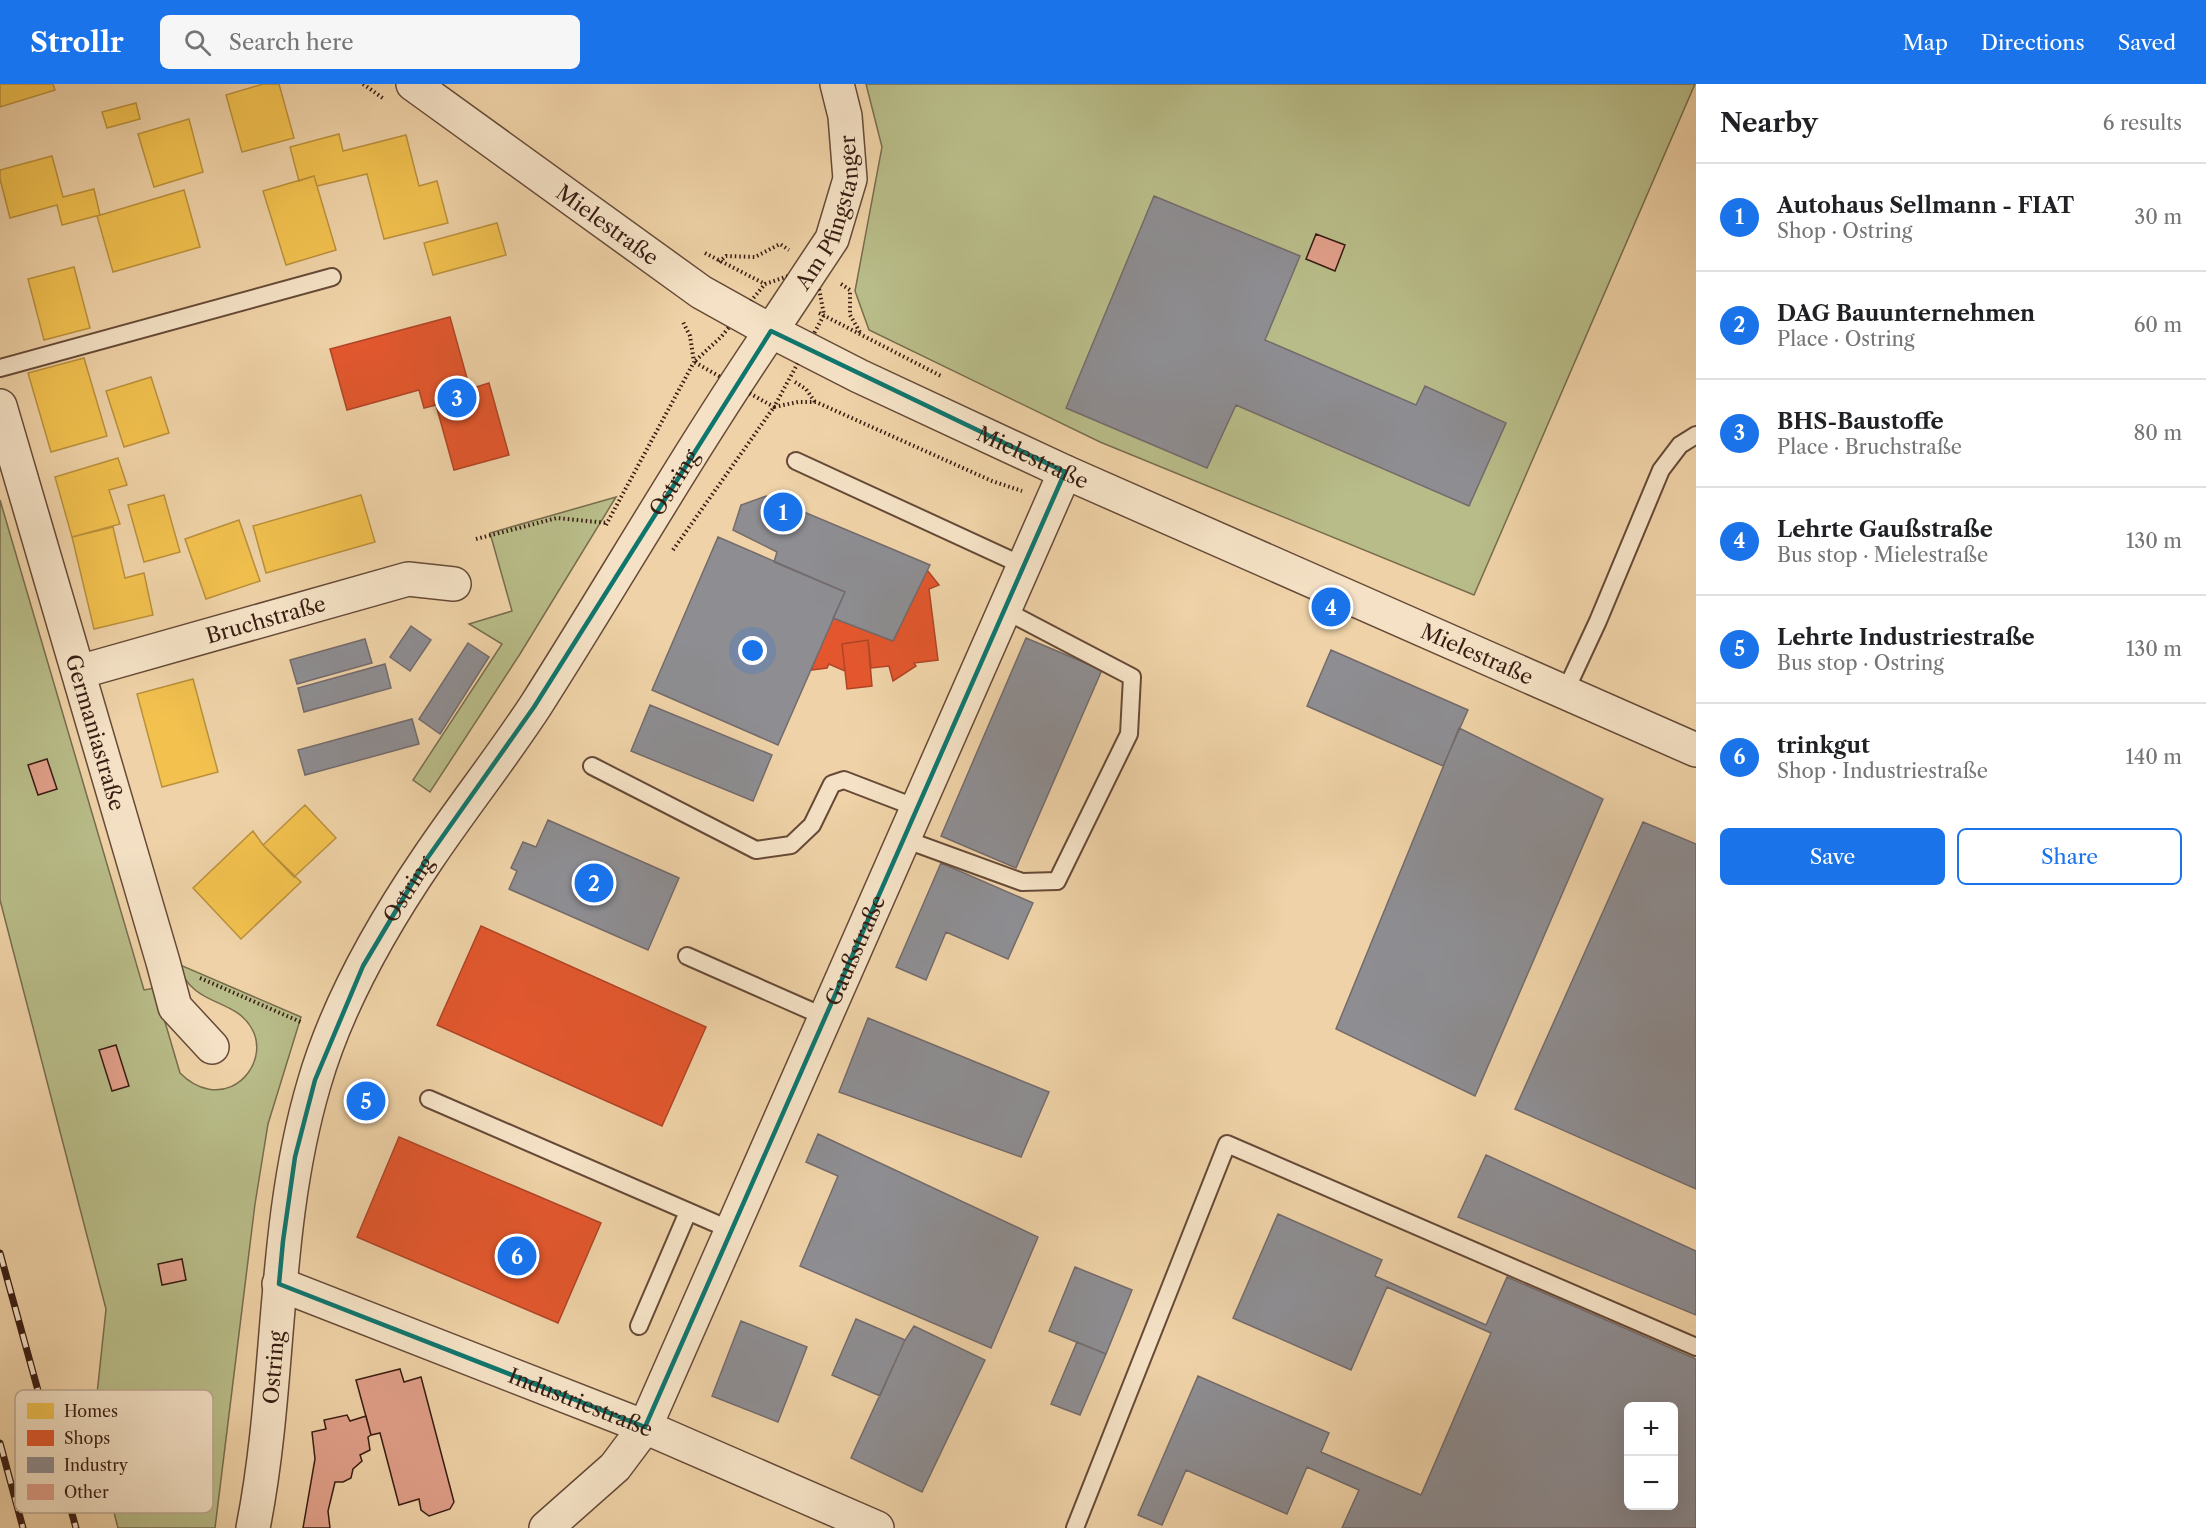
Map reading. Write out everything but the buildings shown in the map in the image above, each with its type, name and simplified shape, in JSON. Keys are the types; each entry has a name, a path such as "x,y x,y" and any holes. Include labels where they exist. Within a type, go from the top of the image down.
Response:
{"street":[{"name":"Mielestraße","path":"413,84 701,292 771,331 869,381 1065,472 1696,750"},
{"name":"Am Pfingstanger","path":"771,331 832,238 850,179 845,116 837,84"},
{"name":"Ostring","path":"253,1528 270,1404 288,1199 303,1120 331,1034 359,975 426,860 534,707 664,496 771,331"},
{"name":"Germaniastraße","path":"0,406 175,1007 212,1047"},
{"name":"Gaußstraße","path":"546,1528 615,1467 645,1427 1065,472"},
{"name":"Bruchstraße","path":"79,672 408,579 453,585"},
{"name":"Industriestraße","path":"279,1284 645,1427 878,1528"}],"lane":[{"path":"0,368 332,277"},
{"path":"1565,692 1598,621 1660,470 1680,445 1696,435"},
{"path":"796,461 1024,566"},
{"path":"903,839 1022,882 1057,881 1129,734 1132,677 1004,610"},
{"path":"592,766 756,850 791,845 812,825 832,784 844,780 917,808"},
{"path":"687,956 825,1017"},
{"path":"429,1099 731,1230"},
{"path":"1075,1528 1227,1144 1696,1347"},
{"path":"639,1326 688,1212"}],"path":[{"path":"668,556 774,407 798,402 816,402"},
{"path":"476,539 557,518 608,523"},
{"path":"163,962 308,1025"}],"highlighted area":[{"path":"771,331 1065,472 645,1427 279,1284 283,1241 295,1157 315,1080 363,966 426,860 534,707"}],"green space":[{"path":"866,84 1695,84 1474,595 1100,442 869,330 855,291 882,147"},
{"path":"616,497 520,654 430,792 413,780 502,644 469,624 512,611 490,533"},
{"path":"0,500 144,990 155,988 180,1073 186,1079 204,1088 220,1090 231,1087 241,1081 248,1072 257,1052 252,1029 245,1019 193,988 178,964 301,1017 268,1124 255,1204 215,1528 118,1528 114,1513 213,1513 213,1390 97,1390 106,1309 0,900"}],"railway":[{"path":"0,1253 38,1390"},
{"path":"0,1443 15,1498"},
{"path":"19,1513 23,1528"},
{"path":"72,1513 76,1528"}],"place":[{"name":"BHS-Baustoffe","path":"457,398"},
{"name":"Autohaus Sellmann - FIAT","path":"783,512"},
{"name":"Lehrte Gaußstraße","path":"1331,607"},
{"name":"DAG Bauunternehmen","path":"594,883"},
{"name":"Lehrte Industriestraße","path":"366,1101"},
{"name":"trinkgut","path":"517,1256"}]}
